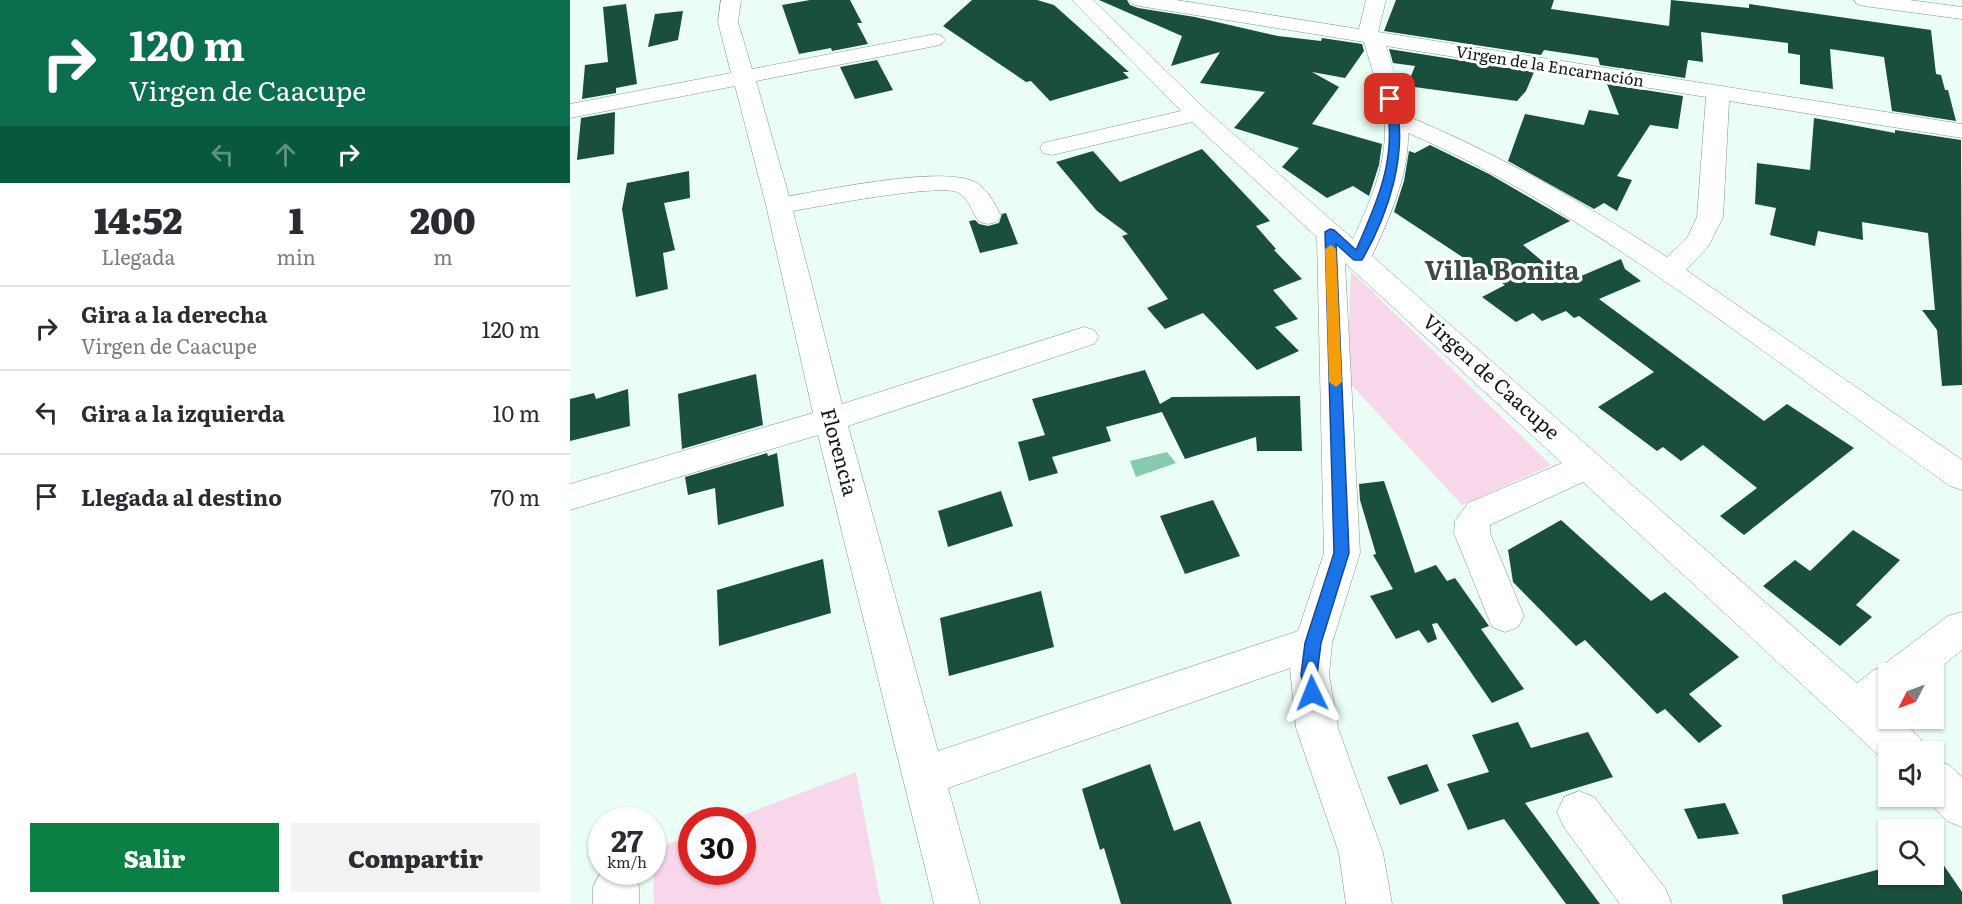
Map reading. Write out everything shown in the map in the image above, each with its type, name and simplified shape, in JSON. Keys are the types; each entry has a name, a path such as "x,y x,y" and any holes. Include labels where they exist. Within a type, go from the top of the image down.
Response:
{"street":[{"name":"Florencia","path":"730,0 728,22 779,205 830,420 957,904"},
{"name":"Virgen de Caacupe","path":"1082,0 1197,114 1893,741"},
{"name":"Virgen de la Encarnación","path":"1139,0 1962,131"},
{"path":"1358,257 1381,207 1395,156 1396,120 1370,36 1376,0"},
{"path":"1864,0 1962,13"},
{"path":"570,111 935,40"},
{"path":"1668,270 1690,254 1704,236 1710,218 1718,93"},
{"path":"1052,148 1197,114"},
{"path":"1396,120 1447,140 1525,180 1668,270 1962,477"},
{"path":"779,205 906,187 961,184 977,195 988,216"},
{"path":"1330,232 1342,553 1313,643 1309,675 1317,728 1360,853 1369,904"},
{"path":"570,497 830,420 1084,337"},
{"path":"1505,616 1472,533 1473,521 1480,513 1589,465"},
{"path":"1916,663 1962,628"},
{"path":"925,776 1313,643"},
{"path":"1857,707 1878,691"},
{"path":"1944,789 1962,806"},
{"path":"1579,812 1649,904"}],"shaded area":[{"path":"1351,271 1551,465 1462,505 1347,380"},
{"path":"1167,452 1176,463 1136,477 1130,461"},
{"path":"856,772 881,904 654,904 654,885 666,885 666,845 678,840 678,885 756,885 756,810"}],"building":[{"path":"810,0 850,0 862,23 857,23 868,44 799,54 782,5"},
{"path":"972,0 1037,0 1054,5 1129,72 1123,72 1129,78 1050,101 1031,81 1026,82 943,26"},
{"path":"1099,0 1127,0 1130,5 1138,8 1195,17 1278,36 1321,41 1322,38 1362,44 1364,51 1345,78 1312,72 1339,87 1312,124 1382,144 1379,165 1369,196 1353,186 1327,198 1282,167 1299,148 1234,128 1265,92 1200,83 1220,52 1171,66 1182,36"},
{"path":"1396,0 1554,0 1551,9 1669,26 1671,0 1749,8 1749,4 1931,30 1936,74 1941,75 1945,90 1948,90 1956,121 1892,111 1884,57 1830,49 1833,89 1800,84 1800,55 1788,53 1788,43 1701,32 1703,62 1688,60 1685,78 1600,65 1598,58 1544,50 1541,55 1384,31"},
{"path":"626,4 637,84 616,88 616,93 582,99 585,65 608,62 603,7"},
{"path":"683,11 678,40 648,47 655,14"},
{"path":"1389,49 1534,72 1526,91 1517,101 1407,86 1415,66 1393,63"},
{"path":"877,60 893,90 855,99 840,67"},
{"path":"1607,84 1683,96 1678,129 1650,125 1617,176 1632,180 1617,211 1604,203 1594,209 1508,161 1525,114 1584,125 1589,110 1619,115"},
{"path":"615,112 614,154 577,160 581,118"},
{"path":"1814,118 1895,133 1895,130 1961,140 1962,385 1942,386 1937,330 1922,310 1935,310 1928,233 1862,222 1863,240 1818,231 1815,246 1770,235 1776,208 1755,204 1757,163 1810,170"},
{"path":"1430,145 1489,174 1570,221 1523,245 1567,282 1621,259 1625,269 1641,281 1599,299 1764,421 1787,404 1854,448 1744,535 1720,516 1757,488 1703,445 1681,461 1663,447 1657,451 1598,407 1654,372 1579,316 1574,318 1566,311 1542,321 1533,313 1516,322 1482,297 1505,285 1394,212 1404,181 1409,151 1415,153"},
{"path":"1202,149 1270,221 1256,226 1276,249 1274,250 1302,279 1273,290 1298,319 1275,327 1299,351 1257,370 1203,313 1165,329 1147,308 1168,299 1122,236 1128,234 1097,211 1056,162 1093,151 1120,182"},
{"path":"689,171 690,198 664,203 675,250 663,253 668,289 636,297 622,209 627,183"},
{"path":"1006,213 1018,244 980,253 969,221 975,220 979,224 988,226 999,223 1002,214"},
{"path":"1145,370 1160,404 1172,397 1300,396 1302,451 1257,451 1256,437 1185,459 1162,412 1106,427 1111,441 1052,457 1058,473 1029,481 1018,442 1045,435 1032,399"},
{"path":"756,374 763,425 682,449 678,394"},
{"path":"628,389 630,426 570,441 570,399 594,393 596,399"},
{"path":"767,453 768,456 777,453 784,506 718,525 715,488 688,495 685,477"},
{"path":"1384,481 1415,573 1436,565 1447,581 1455,578 1489,626 1481,629 1524,689 1492,703 1437,623 1432,624 1437,639 1428,643 1419,630 1396,639 1370,596 1393,589 1373,555 1376,554 1360,500 1359,484"},
{"path":"1001,491 1013,526 948,547 938,511"},
{"path":"1213,500 1240,556 1185,574 1160,516"},
{"path":"1561,520 1651,601 1665,592 1739,657 1689,694 1722,726 1699,743 1665,709 1657,714 1585,640 1576,646 1513,582 1508,550"},
{"path":"1853,530 1900,560 1856,605 1872,617 1840,646 1763,586 1795,560 1810,571"},
{"path":"823,559 831,613 719,646 717,590"},
{"path":"1041,591 1054,647 949,676 940,618"},
{"path":"1518,722 1531,748 1588,732 1613,777 1525,803 1600,904 1566,904 1504,819 1468,830 1447,784 1489,772 1472,735"},
{"path":"1150,764 1174,831 1200,821 1232,904 1121,904 1104,848 1100,850 1082,789"},
{"path":"1427,764 1439,791 1400,805 1387,777"},
{"path":"1725,803 1739,834 1698,839 1684,809"},
{"path":"1944,866 1962,892 1962,904 1783,904 1782,895 1878,870 1878,885 1944,885"}],"slow traffic":[{"path":"1331,249 1336,382"}],"district":[{"name":"Villa Bonita","path":"1502,271"}],"route":[{"path":"1312,693 1309,675 1313,643 1342,553 1330,232 1358,257 1381,207 1395,156 1396,120 1390,99"}]}
